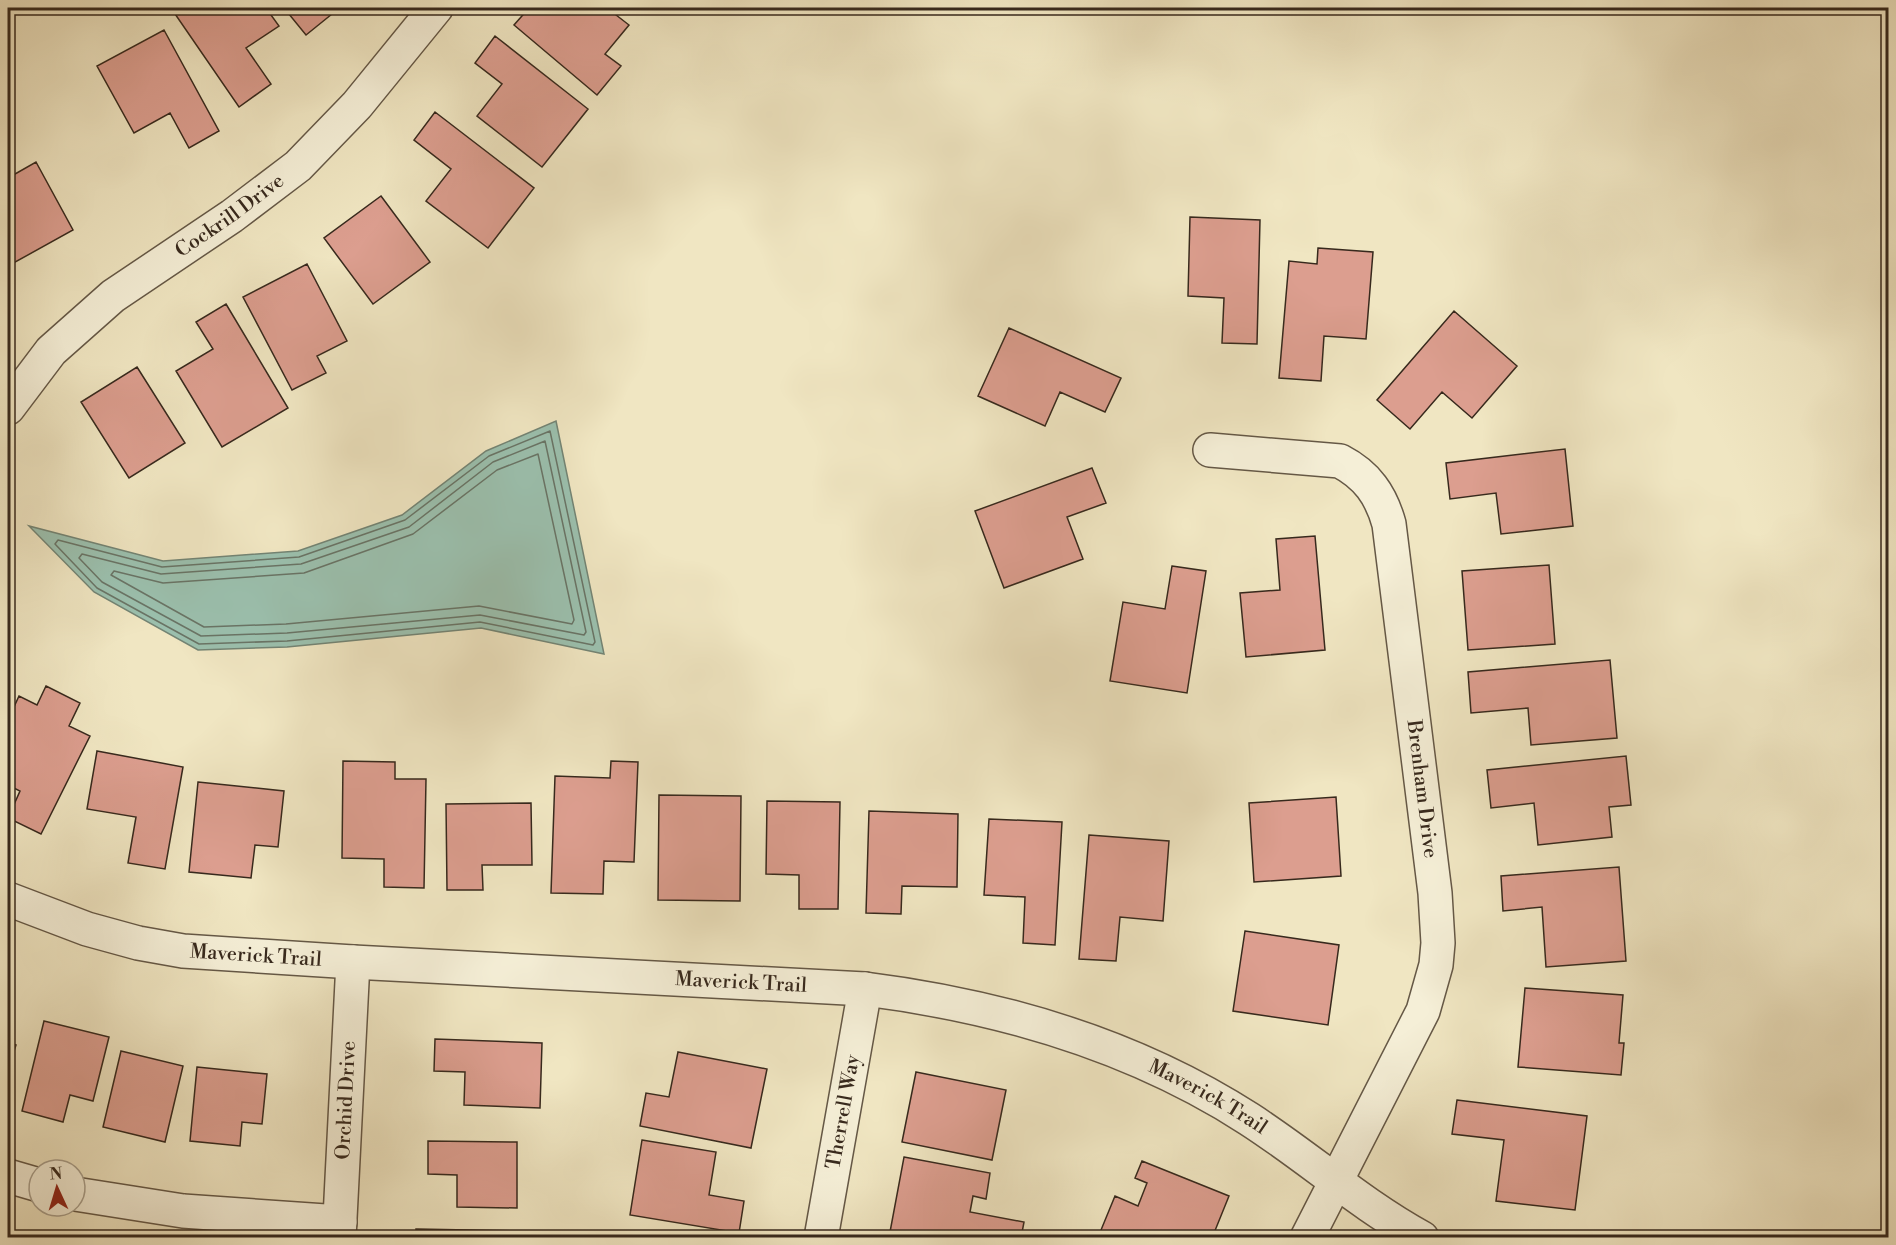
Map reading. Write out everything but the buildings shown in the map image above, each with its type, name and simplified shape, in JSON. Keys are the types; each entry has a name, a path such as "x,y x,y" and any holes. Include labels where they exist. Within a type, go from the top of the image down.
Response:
{"street":[{"name":"Cockrill Drive","path":"8,408 51,351 113,296 232,216 298,166 357,105 436,8"},
{"name":"Brenham Drive","path":"1210,450 1340,461 1356,470 1367,480 1384,507 1389,524 1435,893 1438,943 1436,965 1423,1011 1307,1238"},
{"name":"Maverick Trail","path":"8,899 87,929 138,943 236,956 865,989 934,998 1005,1014 1079,1037 1154,1068 1248,1119 1387,1217 1422,1238"},
{"name":"Orchid Drive","path":"339,1230 353,962"},
{"name":"Therrell Way","path":"821,1238 865,989"},
{"path":"8,1176 27,1182"},
{"path":"87,1196 192,1212 339,1230"}],"water":[{"path":"556,421 604,654 481,628 287,647 198,650 94,592 29,526 163,561 298,551 402,515 486,451"}]}
